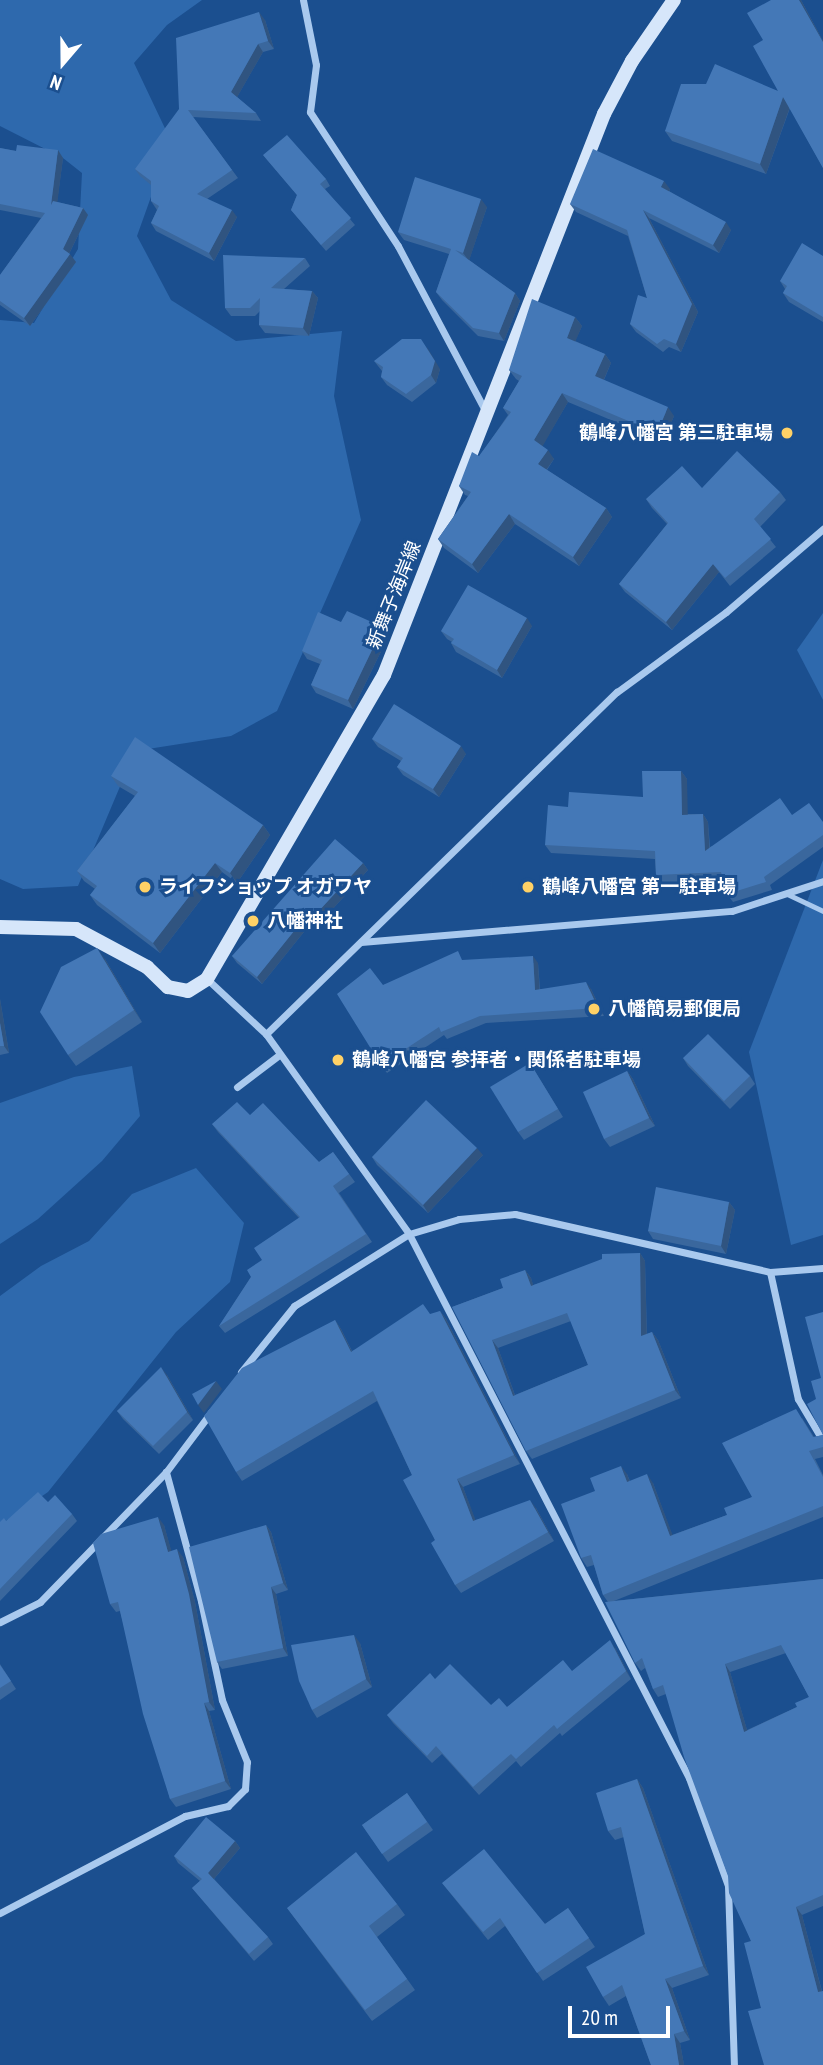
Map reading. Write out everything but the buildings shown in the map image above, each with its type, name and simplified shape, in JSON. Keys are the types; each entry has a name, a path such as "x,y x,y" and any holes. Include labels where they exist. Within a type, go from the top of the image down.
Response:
{"main road":[{"name":"新舞子海岸線","path":"207,979 383,675 604,114 632,61 674,0"},
{"path":"0,927 76,929 147,967 168,987 188,991 207,979"}],"street":[{"path":"303,0 316,65 310,112 398,246 487,414"},
{"path":"265,1034 617,692 726,612 823,529"},
{"path":"360,942 732,911 823,881"},
{"path":"207,979 265,1034 409,1234 689,1778 727,1886 734,2065"},
{"path":"237,1087 279,1055"},
{"path":"236,1378 295,1306 409,1234 459,1219 515,1214 770,1272 823,1268"},
{"path":"770,1272 798,1398 823,1441"},
{"path":"0,1622 40,1602 166,1472 221,1399"},
{"path":"0,1913 185,1816 228,1806 244,1788 247,1762 222,1700 201,1601 166,1472"}],"lane":[{"path":"785,893 823,911"}],"shaded area":[{"path":"0,0 202,0 167,25 134,63 171,141 137,236 171,300 236,341 342,331 334,396 361,520 277,711 231,736 135,751 78,886 23,889 0,879 0,320 34,323 78,249 82,173 63,158 0,126"},
{"path":"823,613 823,700 797,650"},
{"path":"823,860 823,1235 791,1245 749,1052"},
{"path":"132,1066 140,1116 102,1161 38,1219 0,1244 0,1103 74,1077"},
{"path":"196,1168 244,1223 230,1282 176,1332 48,1492 0,1525 0,1296 41,1266 89,1241 132,1194"}],"place":[{"name":"鶴峰八幡宮 第三駐車場","path":"787,433"},
{"name":"ライフショップ オガワヤ","path":"145,887"},
{"name":"鶴峰八幡宮 第一駐車場","path":"528,887"},
{"name":"八幡神社","path":"253,921"},
{"name":"八幡簡易郵便局","path":"594,1009"},
{"name":"鶴峰八幡宮 参拝者・関係者駐車場","path":"338,1060"}]}
